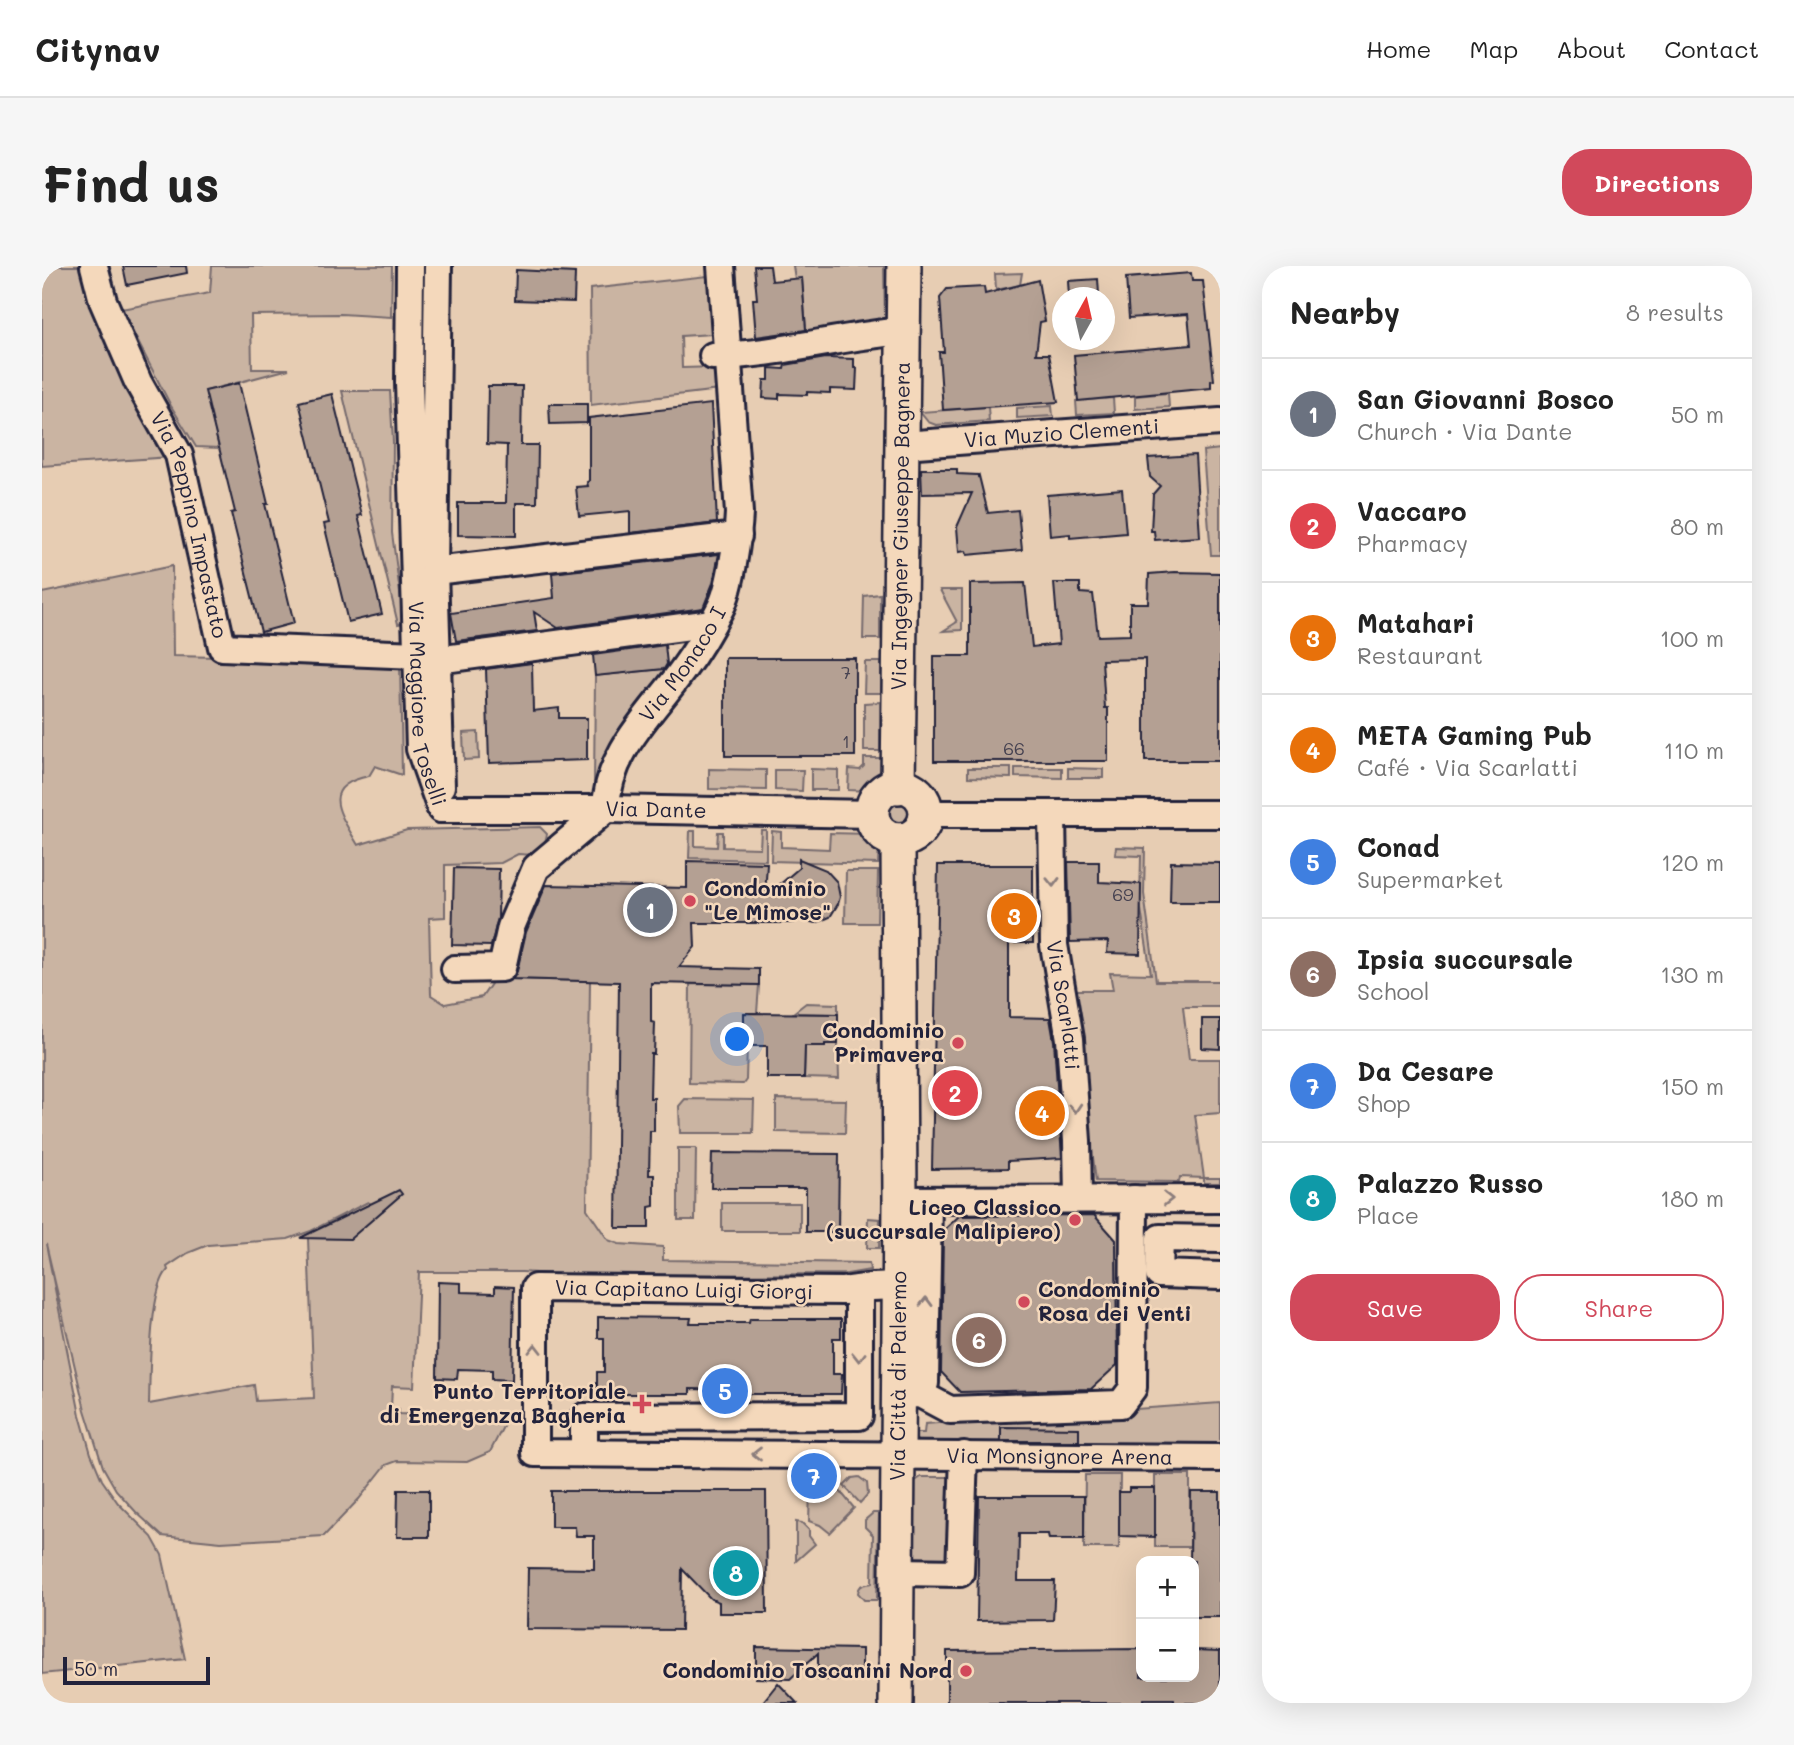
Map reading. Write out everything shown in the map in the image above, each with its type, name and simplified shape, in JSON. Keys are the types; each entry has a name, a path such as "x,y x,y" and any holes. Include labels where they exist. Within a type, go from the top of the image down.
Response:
{"main road":[{"name":"Via Ingegner Giuseppe Bagnera","path":"898,787 904,266"},
{"path":"898,787 906,787 918,794 927,814 918,833 905,840 891,839 879,831 873,814 879,796 884,791 898,787"},
{"name":"Via Città di Palermo","path":"896,1703 899,1455 909,1395 899,1286 914,1200 898,840"}],"street":[{"name":"Via Peppino Impastato","path":"94,266 103,301 138,382 179,455 222,647 427,657"},
{"name":"Via Maggiore Toselli","path":"410,266 409,382 427,657 441,809"},
{"name":"Via Maggiore Toselli","path":"427,657 434,571 438,266"},
{"name":"Via Monaco I","path":"606,809 609,779 629,738 683,670 723,604 738,536 739,513 721,356 721,266"},
{"path":"721,356 790,349 877,333 904,331"},
{"name":"Via Muzio Clementi","path":"903,445 1220,422"},
{"path":"434,571 738,536"},
{"path":"427,657 712,623"},
{"name":"Via Dante","path":"441,809 873,814"},
{"path":"455,969 502,968 511,927 536,868 606,809"},
{"path":"927,814 1220,814"},
{"name":"Via Scarlatti","path":"1052,814 1054,945 1070,1039 1078,1199"},
{"path":"909,1395 950,1410 1121,1404 1133,1388 1134,1199"},
{"path":"909,1395 925,1383 914,1200 1220,1199"},
{"path":"1220,1239 1160,1238 1159,1274 1220,1276"},
{"name":"Via Capitano Luigi Giorgi","path":"899,1286 843,1291 535,1288 535,1453 899,1455"},
{"path":"584,1453 584,1417 859,1416 859,1289"},
{"path":"799,1417 799,1454"},
{"path":"643,1453 644,1418"},
{"name":"Via Monsignore Arena","path":"899,1455 1220,1458"},
{"path":"898,1572 960,1573 964,1455"}],"shaded area":[{"path":"42,266 85,266 113,359 170,457 42,466"},
{"path":"212,266 392,266 391,317 341,314 251,315 252,369 289,369 206,391 219,448 196,447 171,406 121,309 210,293"},
{"path":"793,266 884,266 885,320 807,341 802,278 795,279"},
{"path":"1022,273 1020,285 996,290 995,274"},
{"path":"707,276 712,334 681,336 682,368 717,367 719,390 591,405 590,289"},
{"path":"342,391 390,391 393,442 392,533 404,623 398,624"},
{"path":"1168,393 1169,407 1135,409 1135,396"},
{"path":"1113,398 1114,413 1077,415 1076,401"},
{"path":"1052,406 1053,416 1017,418 1017,408"},
{"path":"988,407 989,421 936,425 928,422 920,412"},
{"path":"1220,449 1220,555 1211,555 1203,451"},
{"path":"172,566 173,656 400,661 402,775 375,766 369,776 343,787 338,794 340,812 358,845 407,830 540,827 547,834 545,843 534,855 518,854 501,863 445,865 445,917 429,918 431,995 445,1004 482,997 493,981 590,981 587,1209 608,1240 619,1244 663,1247 663,1260 869,1263 870,1270 847,1274 648,1275 620,1279 522,1272 419,1272 414,1387 392,1386 391,1409 399,1409 399,1414 507,1419 490,1452 467,1462 397,1461 386,1465 324,1536 221,1542 162,1536 116,1490 103,1467 85,1410 46,1244 80,1415 91,1454 102,1480 118,1503 152,1537 162,1555 185,1659 42,1674 42,593","holes":["368,1202 382,1211 308,1238 314,1398 256,1401 254,1385 149,1404 154,1313 167,1267 188,1253 208,1245 288,1239 311,1231"]},
{"path":"940,590 962,590 962,630 943,631 957,622"},
{"path":"880,594 880,639 863,639 864,596"},
{"path":"865,662 881,662 881,693 864,693"},
{"path":"671,668 622,732 594,788 595,676"},
{"path":"880,702 880,751 864,751 864,703"},
{"path":"478,732 479,759 464,760 463,733"},
{"path":"864,758 881,758 880,783 869,791 848,790 849,769 860,770 864,766"},
{"path":"968,768 1011,768 1011,778 968,777"},
{"path":"1015,768 1062,768 1062,778 1015,777"},
{"path":"1068,768 1103,769 1103,778 1068,778"},
{"path":"709,769 766,770 766,790 709,789"},
{"path":"811,769 838,770 838,790 811,790"},
{"path":"775,770 803,770 802,791 775,790"},
{"path":"900,799 906,800 914,808 914,820 906,828 900,829 894,828 886,820 885,814 886,808 894,800"},
{"path":"761,830 766,830 766,860 689,858 690,831 695,831 695,846 717,847 718,832 723,832 723,847 760,848"},
{"path":"772,831 781,832 781,847 829,849 830,833 870,834 879,843 878,864 771,861"},
{"path":"1116,847 1145,848 1144,894 1156,981 1220,981 1220,1007 1183,1007 1189,1059 1220,1059 1220,1113 1195,1115 1204,1178 1180,1177 1179,1182 1096,1181 1072,990 1113,990 1110,973 1151,974 1140,903 1141,856 1115,855"},
{"path":"846,871 878,871 877,923 845,923"},
{"path":"690,984 759,985 757,1013 744,1013 744,1046 747,1046 746,1080 743,1084 689,1083"},
{"path":"806,1003 838,1004 838,1014 793,1013"},
{"path":"838,1044 839,1079 804,1078 805,1046"},
{"path":"685,1099 754,1100 753,1133 680,1133 679,1106"},
{"path":"776,1099 846,1100 845,1133 776,1132"},
{"path":"678,1148 696,1148 695,1220 678,1220"},
{"path":"1204,1178 1220,1178 1220,1183 1204,1183"},
{"path":"722,1203 800,1203 800,1231 722,1231"},
{"path":"868,1218 880,1219 879,1248 867,1248"},
{"path":"1220,1403 1220,1444 922,1444 914,1438 914,1433 924,1433 925,1424"},
{"path":"1085,1475 1120,1475 1119,1548 1084,1548"},
{"path":"1155,1475 1190,1475 1190,1547 1155,1547"},
{"path":"859,1477 867,1483 868,1494 860,1503 844,1486 852,1478"},
{"path":"921,1477 954,1477 951,1567 910,1566 914,1482"},
{"path":"810,1491 840,1491 854,1508 830,1533 809,1521"},
{"path":"873,1513 879,1513 877,1600 864,1600 858,1593 861,1586 872,1583 873,1535 865,1527 865,1520"},
{"path":"796,1522 802,1523 809,1530 809,1536 815,1544 796,1561"}],"building":[{"path":"123,266 186,266 187,273 127,285"},
{"path":"754,266 770,266 772,281 802,278 806,330 756,337"},
{"path":"516,270 575,273 574,302 515,300"},
{"path":"1191,273 1192,281 1203,281 1214,380 1211,381 1211,388 1078,401 1074,355 1191,345 1188,314 1129,318 1126,278"},
{"path":"1098,279 1099,287 1068,287 1068,281"},
{"path":"1038,280 1045,321 1040,322 1036,354 1049,354 1058,402 943,410 939,352 944,352 940,298 947,289 984,287 985,294"},
{"path":"826,358 854,359 854,368 857,368 856,390 830,389 830,393 779,394 779,399 763,398 764,380 769,380 769,368 784,369 785,365"},
{"path":"239,383 294,623 261,632 231,513 235,512 205,391"},
{"path":"488,386 522,386 521,445 538,445 537,503 516,503 516,536 458,535 458,503 506,503 507,445 487,444"},
{"path":"332,394 362,515 358,516 382,614 348,622 324,524 329,523 299,402"},
{"path":"549,404 587,404 587,423 550,424"},
{"path":"711,404 717,523 630,533 630,511 579,516 576,487 588,486 589,481 589,418"},
{"path":"1195,455 1200,537 1155,540 1154,531 1151,531 1153,494 1160,486 1150,477 1148,458"},
{"path":"921,469 957,469 957,474 978,475 988,513 1018,510 1022,550 967,555 966,551 959,552 957,527 972,493 922,494"},
{"path":"1122,489 1126,533 1070,538 1070,534 1050,536 1047,495"},
{"path":"719,554 713,583 703,608 558,628 534,612 537,631 456,641 451,613 554,598 552,573"},
{"path":"1220,573 1220,761 1145,761 1145,659 1102,660 1105,708 1108,708 1108,761 934,761 934,656 970,656 970,584 1025,583 1032,647 1059,644 1054,583 1080,583 1080,593 1093,594 1098,636 1130,635 1130,603 1148,603 1149,574"},
{"path":"665,645 667,664 664,669 595,676 593,655"},
{"path":"725,658 855,658 855,756 725,756"},
{"path":"532,663 533,711 559,708 559,718 587,718 587,760 489,763 486,669"},
{"path":"799,859 826,870 837,882 840,897 830,917 816,923 794,919 793,923 694,923 695,947 679,967 759,969 759,985 651,983 651,1022 655,1023 650,1098 654,1098 654,1131 650,1131 649,1175 654,1175 654,1206 649,1207 649,1228 616,1228 619,982 512,979 517,971 526,932 546,885 687,888 687,861 767,863 765,897 799,868"},
{"path":"1068,862 1099,862 1099,882 1141,884 1140,954 1107,953 1108,941 1070,942"},
{"path":"1171,862 1220,863 1220,902 1170,902"},
{"path":"938,865 1033,865 1033,943 1009,943 1009,1017 1050,1018 1062,1158 1008,1161 1008,1168 932,1169"},
{"path":"454,868 499,869 498,918 491,946 452,945"},
{"path":"744,1013 838,1014 838,1044 805,1046 804,1078 767,1078 767,1046 744,1046"},
{"path":"1202,1019 1220,1019 1220,1049 1202,1048"},
{"path":"712,1153 839,1154 838,1232 806,1232 806,1188 711,1188"},
{"path":"399,1190 402,1194 350,1239 300,1238"},
{"path":"1094,1215 1116,1240 1117,1365 1091,1389 960,1392 941,1372 943,1231 959,1216"},
{"path":"438,1282 461,1283 461,1292 495,1293 495,1286 514,1287 512,1380 492,1379 492,1370 458,1369 457,1379 437,1378"},
{"path":"598,1317 691,1318 690,1323 749,1323 750,1319 841,1319 841,1338 833,1338 833,1374 842,1374 841,1394 749,1394 749,1390 690,1389 690,1394 597,1394 597,1372 604,1372 604,1338 598,1338"},
{"path":"1001,1427 1079,1428 1079,1441 1001,1441"},
{"path":"1129,1488 1155,1488 1155,1537 1119,1536 1119,1492 1129,1492"},
{"path":"398,1490 429,1490 429,1537 397,1537"},
{"path":"551,1491 766,1491 767,1613 719,1613 719,1602 711,1599 682,1569 681,1630 527,1629 528,1568 594,1569 594,1536 576,1536 575,1527 551,1527"},
{"path":"1191,1492 1220,1492 1220,1617 1199,1617 1199,1556 1190,1556"},
{"path":"979,1496 1084,1496 1084,1539 1049,1539 1048,1534 1019,1534 1018,1581 1055,1581 1053,1620 977,1621"},
{"path":"756,1647 862,1649 862,1679 818,1680 818,1653 790,1679 756,1678"},
{"path":"1136,1649 1136,1682 1199,1682 1199,1650 1220,1651 1220,1703 1174,1703 1174,1699 1143,1699 1143,1703 947,1703 947,1651"},
{"path":"778,1683 797,1703 762,1703"}],"place":[{"name":"Condominio \"Le Mimose\"","path":"690,901"},
{"name":"San Giovanni Bosco","path":"650,910"},
{"name":"Matahari","path":"1014,916"},
{"name":"Condominio Primavera","path":"958,1043"},
{"name":"Vaccaro","path":"955,1093"},
{"name":"META Gaming Pub","path":"1042,1113"},
{"name":"Liceo Classico (succursale Malipiero)","path":"1075,1220"},
{"name":"Condominio Rosa dei Venti","path":"1024,1302"},
{"name":"Ipsia succursale","path":"979,1340"},
{"name":"Conad","path":"725,1391"},
{"name":"Punto Territoriale di Emergenza Bagheria","path":"642,1404"},
{"name":"Da Cesare","path":"814,1476"},
{"name":"Palazzo Russo","path":"736,1573"},
{"name":"Condominio Toscanini Nord","path":"966,1671"}]}
